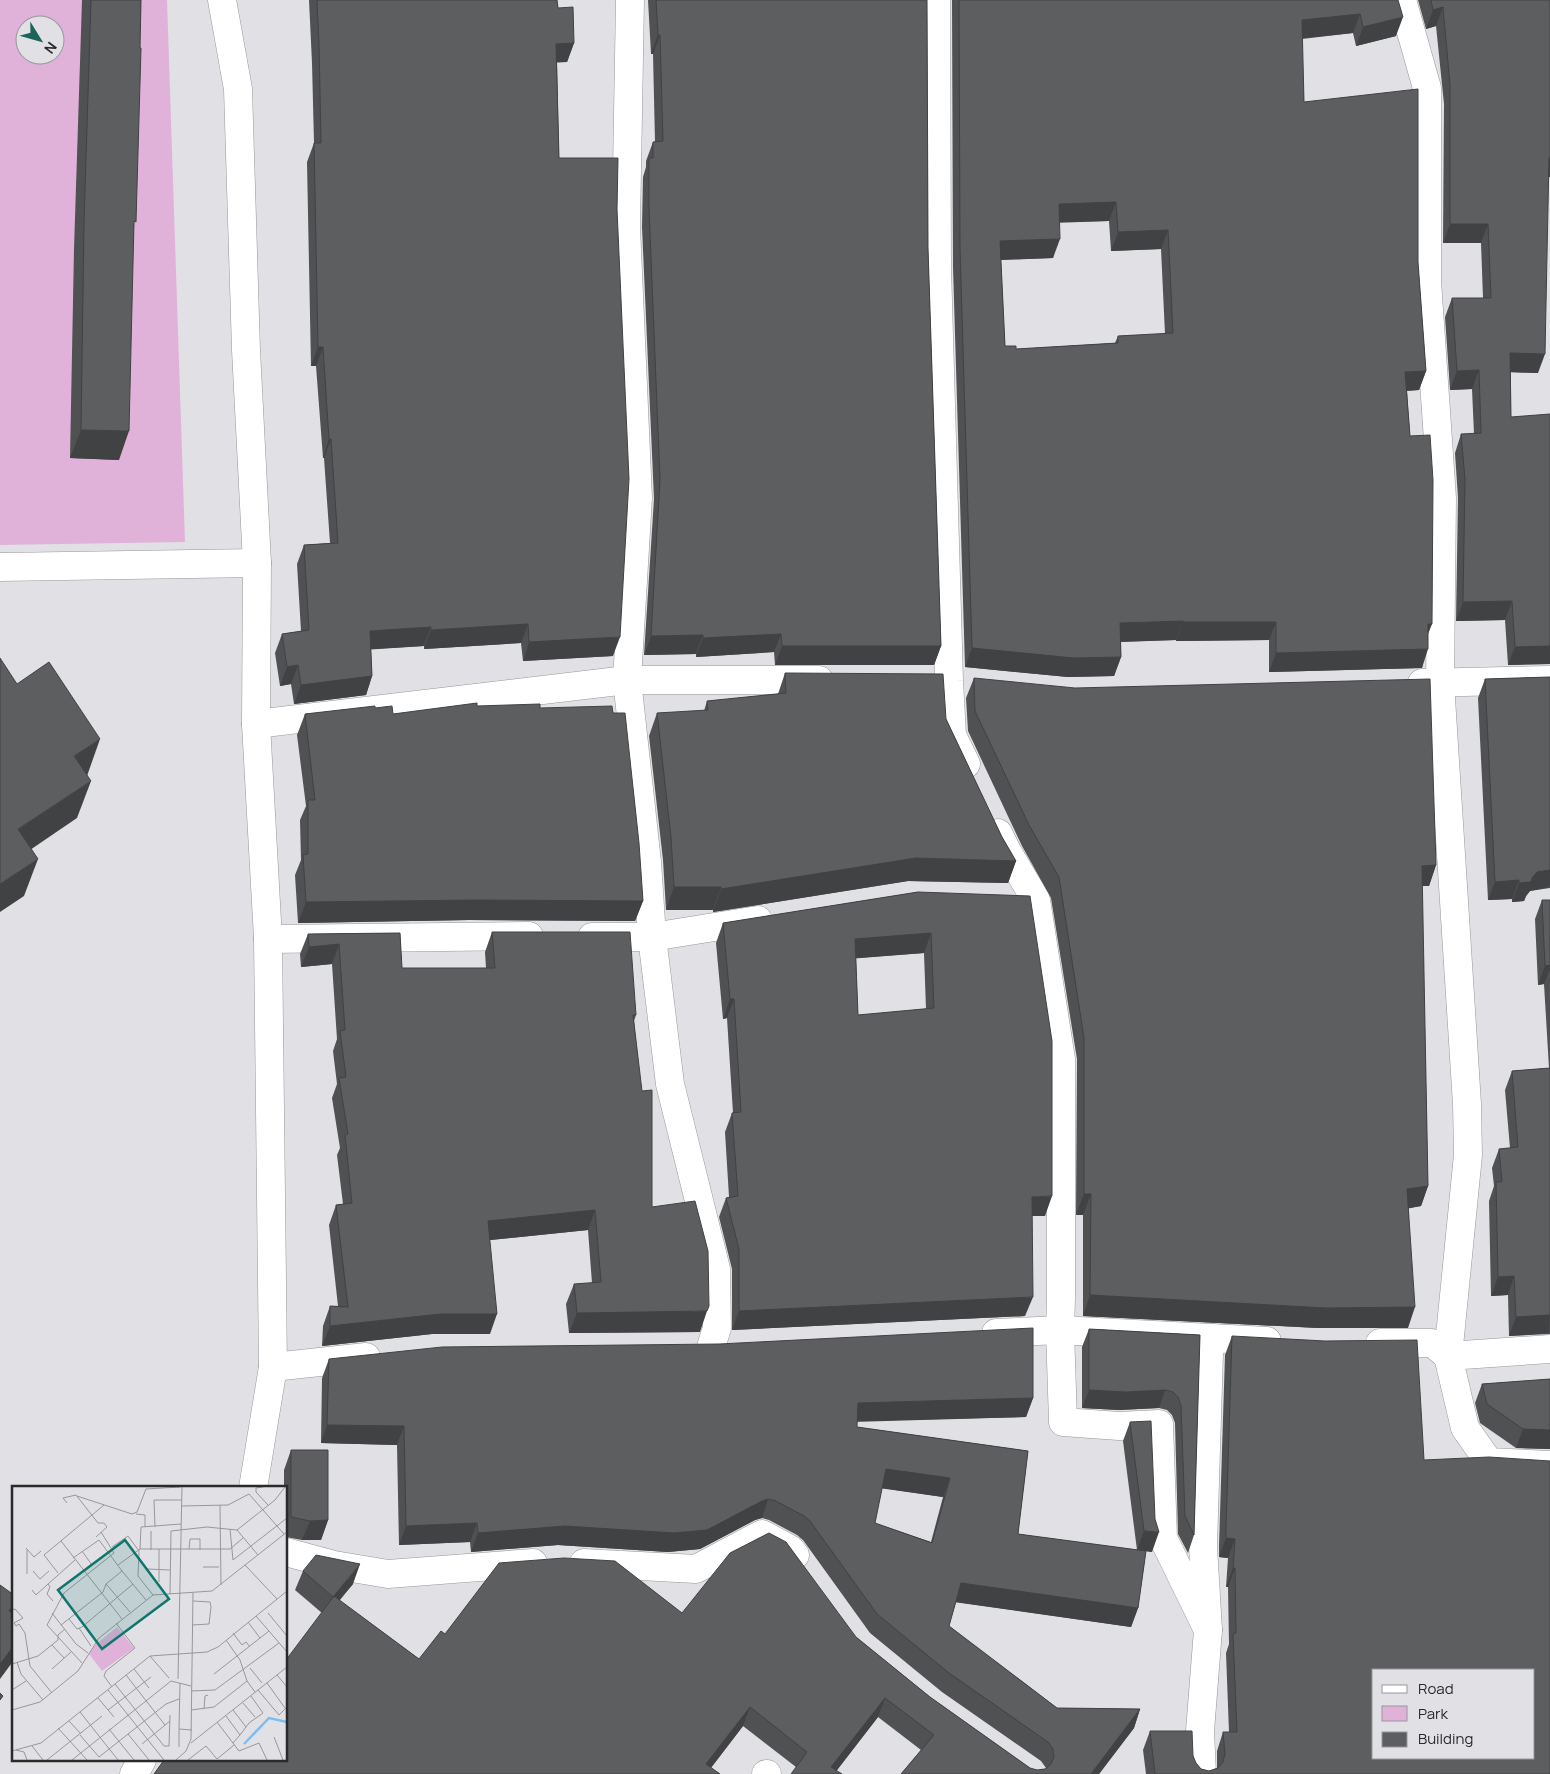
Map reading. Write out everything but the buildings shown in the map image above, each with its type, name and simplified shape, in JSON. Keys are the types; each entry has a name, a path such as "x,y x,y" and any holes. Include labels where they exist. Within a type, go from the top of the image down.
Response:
{"street":[{"path":"222,0 238,88 246,350 257,563 256,724 268,939 273,1366 253,1486"},
{"path":"630,0 626,227 638,498 627,680 647,862 652,937 670,1084 716,1268 717,1328 724,1346 683,1347"},
{"path":"936,0 939,681 952,734 975,783"},
{"path":"1402,0 1426,88 1427,281 1442,498 1440,682 1467,1104 1468,1155 1448,1356 1465,1428 1489,1462 1550,1464"},
{"path":"0,567 257,563"},
{"path":"256,724 627,680 841,680"},
{"path":"1401,684 1550,680"},
{"path":"939,681 978,684"},
{"path":"988,814 1008,853 1036,900 1061,1060 1060,1330 1063,1422 1119,1426 1159,1424 1163,1538 1208,1630"},
{"path":"1007,899 1036,900"},
{"path":"268,939 469,936 652,937 785,916"},
{"path":"971,1334 1060,1330 1290,1343"},
{"path":"1202,1774 1200,1731 1208,1630 1203,1546 1210,1353 1213,1338"},
{"path":"1356,1344 1432,1343 1448,1356 1550,1349"},
{"path":"273,1366 387,1355"},
{"path":"288,1553 334,1565 388,1574 557,1562 696,1569 762,1534 790,1548 807,1572"},
{"path":"134,1774 141,1762"}],"green space":[{"path":"0,0 167,0 185,542 0,545"}]}
